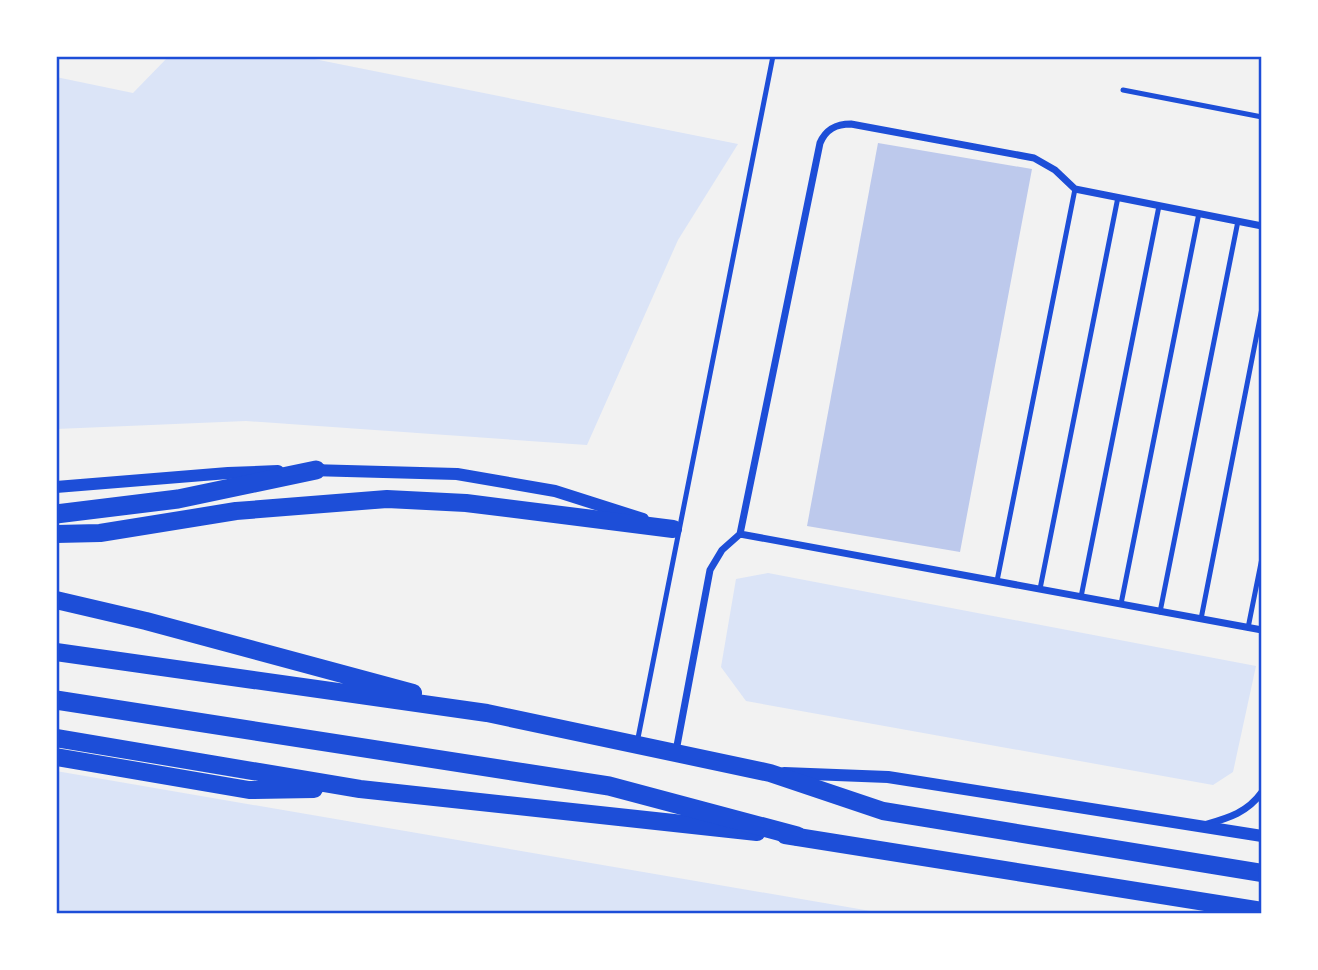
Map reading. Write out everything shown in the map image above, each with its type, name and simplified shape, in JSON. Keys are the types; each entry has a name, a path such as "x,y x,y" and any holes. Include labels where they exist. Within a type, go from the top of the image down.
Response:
{"highway":[{"path":"56,514 178,499 316,470"},
{"path":"56,700 609,786 797,836"}],"main road":[{"path":"56,534 100,533 236,511 387,499 466,503 673,529"},
{"path":"56,600 146,621 487,713 770,773 883,811 1262,873"},
{"path":"56,652 487,713"},
{"path":"56,738 360,789 797,836 1262,911"},
{"path":"56,757 249,790 360,789"}],"street":[{"path":"676,752 710,570 722,550 740,534 823,134 840,124 850,124 1034,158 1055,170 1075,189 1262,226"},
{"path":"56,487 228,472 316,470 457,474 555,491 673,529"},
{"path":"740,534 1262,630"},
{"path":"770,773 888,776 1262,836"},
{"path":"1200,826 1239,814 1254,803 1262,792"}],"lane":[{"path":"637,744 773,56"},
{"path":"1123,90 1262,117"},
{"path":"997,581 1075,189"},
{"path":"1040,589 1118,197"},
{"path":"1081,597 1159,205"},
{"path":"1121,604 1199,214"},
{"path":"1160,612 1238,221"},
{"path":"1201,619 1262,308"},
{"path":"1248,628 1262,558"}],"shaded area":[{"path":"169,56 299,56 738,144 678,240 587,445 246,421 56,429 56,77 133,93"},
{"path":"768,573 1256,666 1233,772 1213,785 746,701 721,667 736,579"},
{"path":"56,771 888,914 56,914"}],"building":[{"path":"878,143 1032,169 960,552 807,526"}]}
